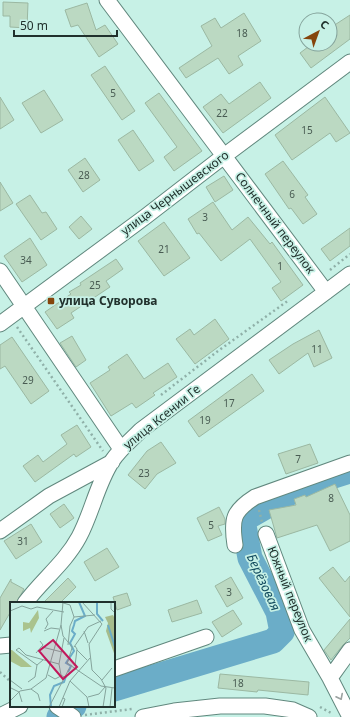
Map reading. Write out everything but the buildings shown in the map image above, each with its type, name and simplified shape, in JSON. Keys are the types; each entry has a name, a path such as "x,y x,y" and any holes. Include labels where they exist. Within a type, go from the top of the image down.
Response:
{"street":[{"name":"Солнечный переулок","path":"107,0 326,292"},
{"name":"улица Чернышевского","path":"5,320 145,217 350,62"},
{"path":"0,271 121,449"},
{"name":"улица Ксении Ге","path":"25,602 67,556 79,537 99,486 121,449 148,426 350,274"},
{"path":"0,531 49,496 112,462"},
{"path":"235,545 232,529 235,516 242,505 255,497 350,464"},
{"name":"Южный переулок","path":"266,534 302,630 330,678 350,717"},
{"path":"115,669 206,637"},
{"path":"0,646 10,645"},
{"path":"330,678 350,650"},
{"path":"143,717 220,706 265,706 293,710 309,717"},
{"path":"0,716 18,707"},
{"path":"58,707 73,717"}],"path":[{"path":"5,320 100,447"},
{"path":"255,497 266,534"},
{"path":"0,672 10,681"}],"waterway":[{"name":"Берёзовая","path":"115,689 273,641 282,632 278,612 250,558 243,520 302,486 350,471"},
{"name":"Берёзовая","path":"59,717 73,707"}],"place":[{"name":"улица Суворова","path":"51,301"}]}
